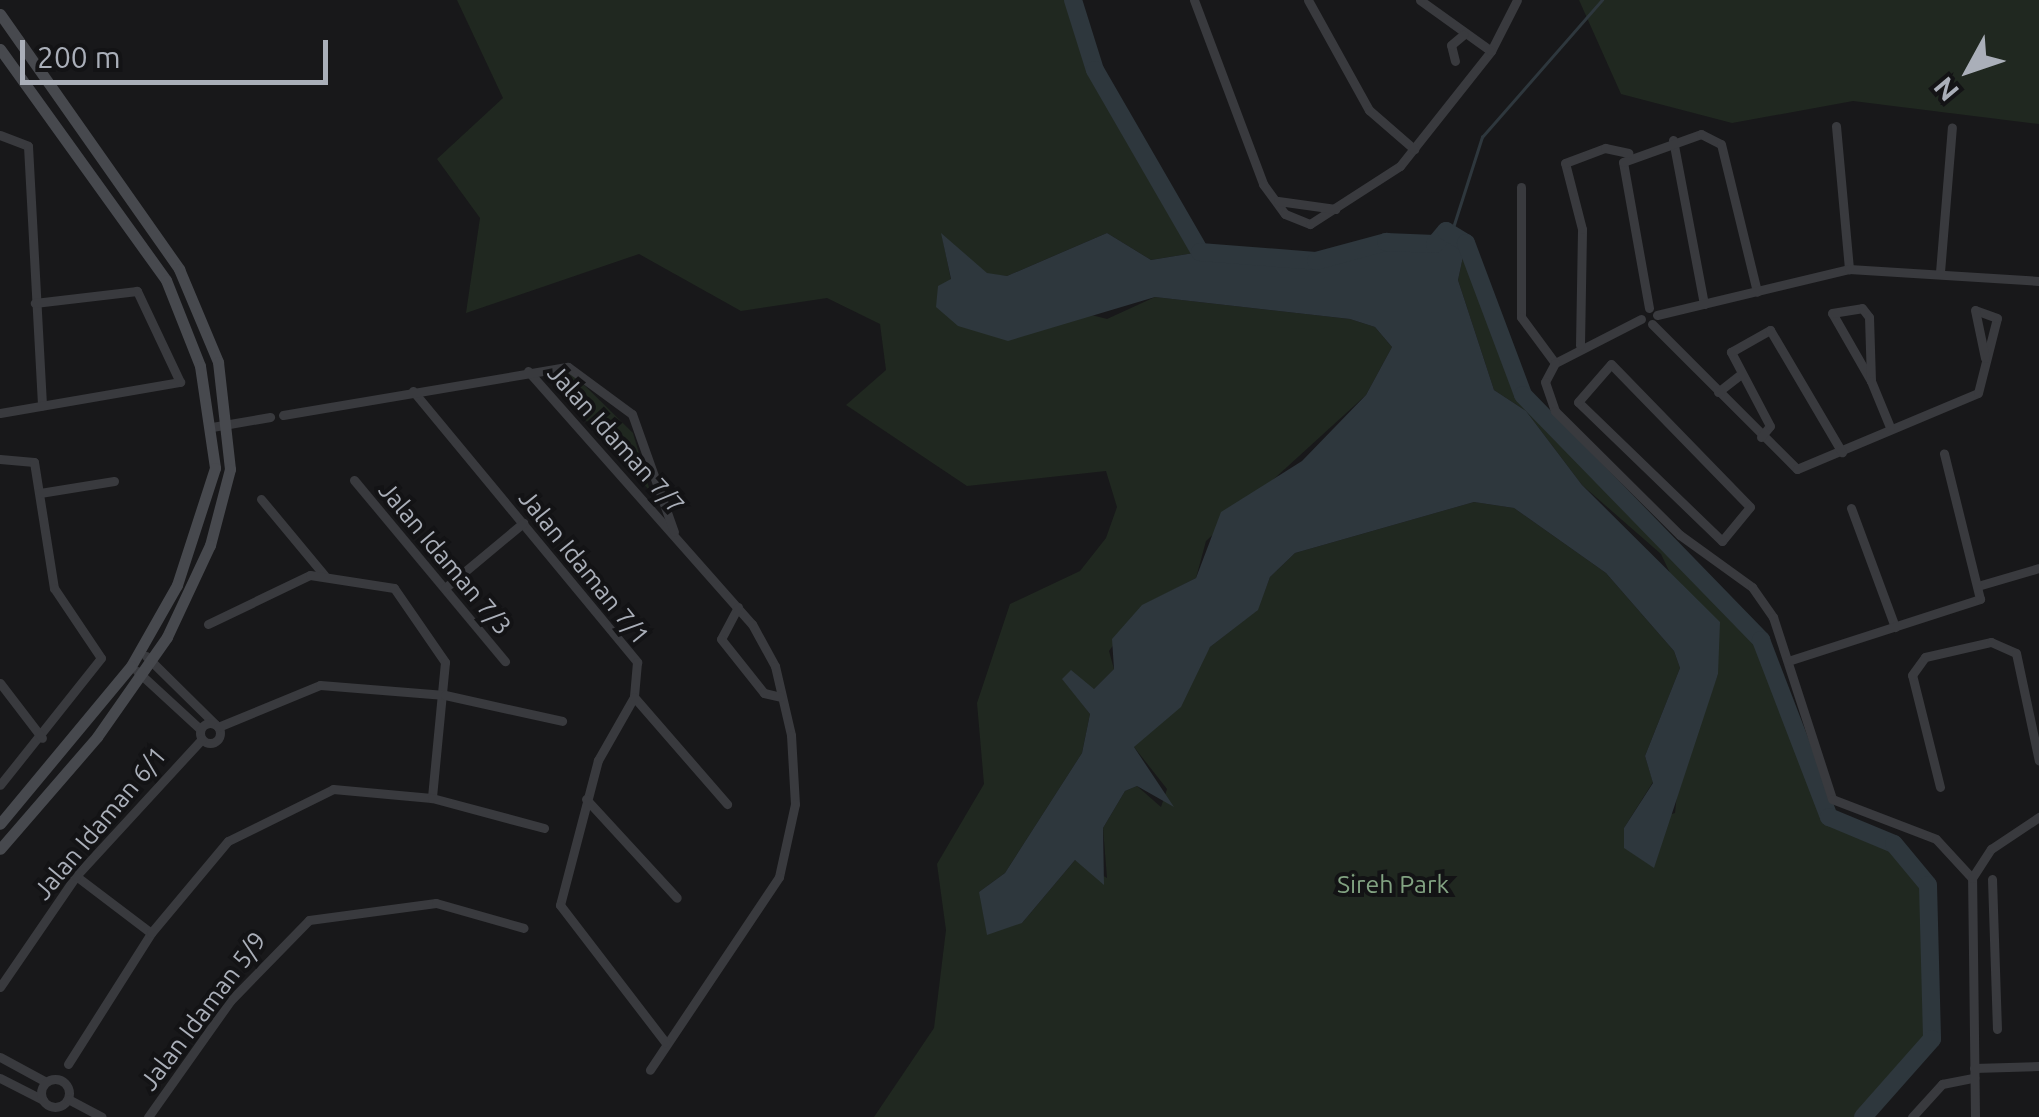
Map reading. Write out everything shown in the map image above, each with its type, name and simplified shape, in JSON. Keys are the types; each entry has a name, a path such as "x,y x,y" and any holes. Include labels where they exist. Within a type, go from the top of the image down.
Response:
{"main road":[{"path":"0,14 178,269 218,362 230,424 230,468 210,546 151,660 136,670 0,824"},
{"path":"0,49 166,280 200,366 212,427 211,499 140,651 136,670 0,848"}],"street":[{"path":"1194,0 1279,203 1310,224 1338,208 1414,148 1491,51 1517,0"},
{"path":"1308,0 1370,110 1414,148"},
{"path":"1420,0 1462,35 1491,51"},
{"path":"1455,61 1451,46 1462,35"},
{"path":"1836,126 1849,270"},
{"path":"1940,272 1952,127"},
{"path":"4,134 28,146 42,406"},
{"path":"1580,346 1582,229 1565,163 1605,148 1628,153 1702,134 1720,144 1756,292"},
{"path":"1673,140 1704,304"},
{"path":"1628,153 1653,316 1718,392 1797,470 1890,427 1978,394 1996,315 1976,310 1971,314 1985,358"},
{"path":"1520,187 1521,317 1555,363"},
{"path":"1972,878 1936,839 1832,799 1788,661 1752,587 1672,527 1584,440 1548,396 1555,363 1580,346 1642,319 1849,270 1940,272 2039,281"},
{"path":"0,413 176,387 180,369 163,330 132,289 36,303"},
{"path":"1871,381 1866,311 1832,313 1836,334 1871,381 1890,427"},
{"path":"1761,437 1770,426 1731,352 1770,330 1842,452"},
{"path":"1611,364 1752,510 1718,543 1600,425 1577,395 1611,364"},
{"name":"Jalan Idaman 7/7","path":"283,415 528,371 568,368 609,392 643,430 675,534"},
{"name":"Jalan Idaman 7/7","path":"528,371 675,534 765,642 781,697 796,780 779,877 742,944 665,1042 650,1070"},
{"path":"1718,392 1741,374"},
{"name":"Jalan Idaman 7/1","path":"413,390 634,655 634,697"},
{"path":"212,427 270,417"},
{"path":"1584,440 1600,425"},
{"path":"1788,661 1980,599 1981,584 1944,453"},
{"path":"0,460 27,457 35,466 54,588 102,658 0,786"},
{"name":"Jalan Idaman 7/3","path":"354,480 506,660"},
{"path":"40,493 114,481"},
{"path":"645,500 664,489"},
{"path":"262,499 324,575"},
{"path":"1852,508 1895,626"},
{"path":"1672,527 1686,514"},
{"path":"445,588 523,524"},
{"path":"1981,584 2039,568"},
{"path":"208,624 295,579 324,575 394,588 442,654 445,695 432,798"},
{"path":"738,607 722,639 764,693 781,697"},
{"path":"1940,787 1912,676 1924,657 1990,642 2016,653 2039,761"},
{"path":"140,651 216,726"},
{"path":"136,670 201,734 316,686 445,695 562,721"},
{"path":"0,683 42,738"},
{"path":"665,1042 560,905 586,799 634,697 727,804"},
{"name":"Jalan Idaman 6/1","path":"0,987 76,876 201,734 216,741 216,726"},
{"path":"68,1064 151,932 228,841 333,788 432,798 544,828"},
{"path":"586,799 677,898"},
{"path":"1974,1117 1972,878 1992,849 2039,817"},
{"path":"76,876 151,932"},
{"path":"1992,879 1998,1029"},
{"name":"Jalan Idaman 5/9","path":"148,1117 230,1001 309,920 436,904 524,928"},
{"path":"1972,918 1994,917"},
{"path":"1973,1002 1996,1003"},
{"path":"0,1057 46,1082 64,1082 68,1100"},
{"path":"1912,1117 1942,1084 1974,1073 2039,1066"},
{"path":"0,1078 42,1100 52,1112 68,1100"},
{"path":"42,1100 46,1082"},
{"path":"68,1100 102,1117"}],"green space":[{"name":"Sireh Park","path":"457,0 1073,0 1095,70 1200,252 1151,260 1107,233 1007,276 987,274 942,235 951,280 1107,319 1155,297 1350,319 1375,327 1392,347 1366,395 1206,541 1196,578 1142,606 1109,651 1114,669 1094,689 1063,678 1090,714 1082,753 1005,873 979,892 1022,923 1075,860 1107,878 1103,828 1125,791 1137,786 1161,807 1167,789 1134,747 1210,647 1257,610 1270,577 1295,553 1474,502 1514,508 1606,573 1674,651 1680,668 1645,756 1653,782 1624,828 1675,813 1679,773 1718,674 1661,554 1582,485 1526,411 1494,390 1458,280 1466,243 1524,395 1761,640 1829,817 1894,844 1928,885 1932,1039 1863,1117 874,1117 934,1028 946,930 937,864 984,784 977,703 1010,604 1080,571 1106,538 1117,507 1106,471 967,486 846,405 886,370 880,324 827,298 741,311 639,254 466,313 480,218 437,159 503,98"},
{"path":"1579,0 2039,0 2039,124 1853,101 1732,123 1621,94"},
{"path":"570,371 633,433 650,491 551,382 554,372"}],"shaded area":[{"path":"1446,231 1466,243 1458,280 1494,390 1526,411 1582,485 1720,622 1718,674 1654,868 1624,848 1624,828 1653,783 1645,756 1680,668 1674,651 1606,573 1514,508 1474,502 1295,553 1270,577 1258,610 1210,647 1181,707 1134,747 1174,807 1137,786 1125,791 1103,828 1104,885 1075,860 1022,923 987,935 979,892 1005,873 1082,753 1090,714 1062,679 1071,670 1094,689 1114,669 1112,639 1142,605 1196,578 1221,512 1302,461 1366,395 1392,347 1375,327 1350,319 1155,297 1008,341 958,326 936,307 938,286 951,279 941,233 987,273 1007,276 1107,233 1151,260 1200,252 1316,261 1386,242 1434,244"}],"waterway":[{"path":"1073,0 1095,70 1200,252 1316,261 1386,242 1435,244 1446,231 1466,243 1523,395 1761,640 1829,817 1894,844 1928,885 1932,1039 1863,1117"},
{"path":"1451,234 1482,137 1602,0"}]}
